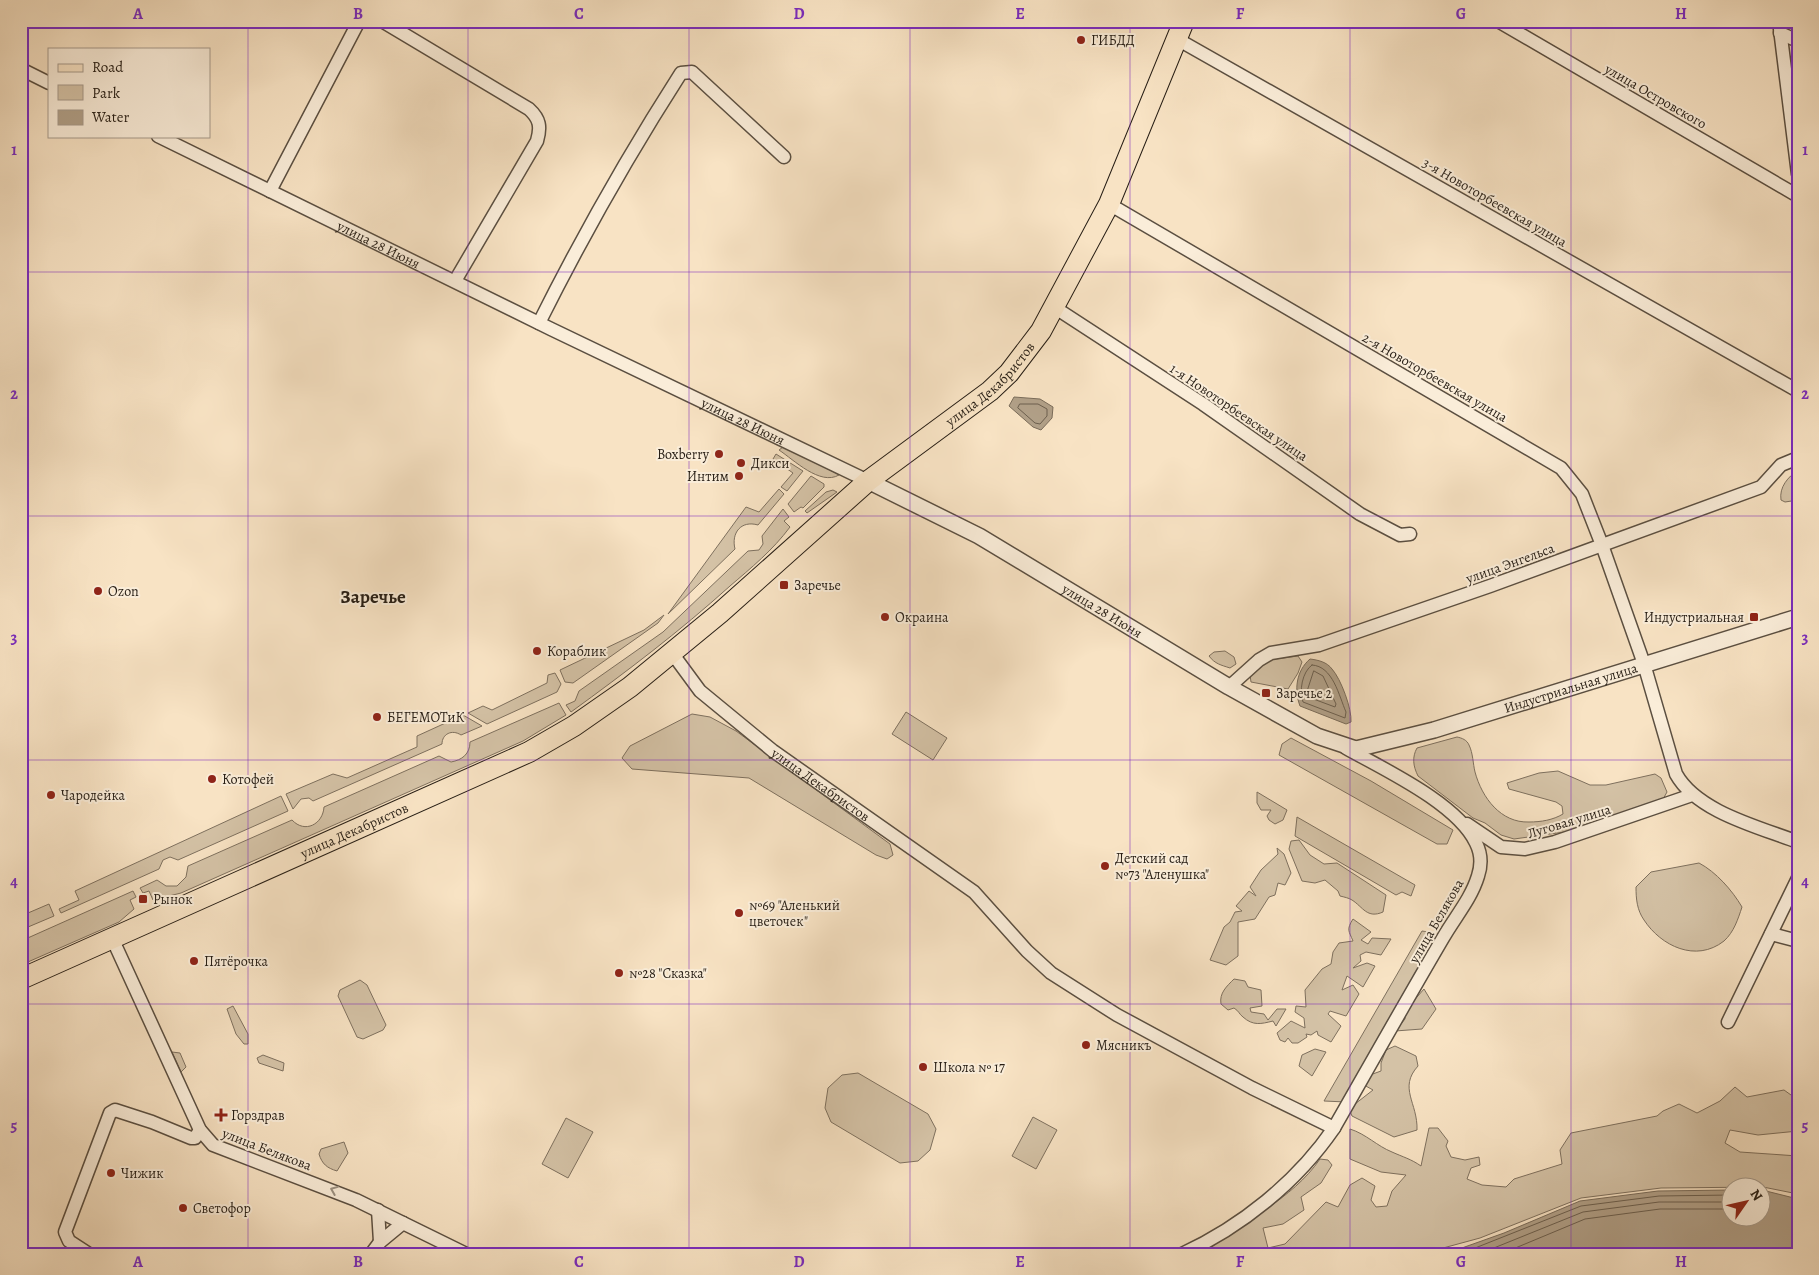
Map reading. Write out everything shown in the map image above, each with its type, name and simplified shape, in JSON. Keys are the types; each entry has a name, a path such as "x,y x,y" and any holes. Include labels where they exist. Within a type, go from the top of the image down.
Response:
{"main road":[{"name":"улица Декабристов","path":"21,979 529,752 612,700 672,653 727,607 868,481 996,385 1022,358 1054,307 1109,204 1180,30"}],"street":[{"path":"270,191 359,21"},
{"path":"382,21 529,109 536,116 540,125 537,141 456,281"},
{"name":"улица Островского","path":"1498,21 1798,196"},
{"path":"1780,27 1798,41"},
{"path":"1780,27 1798,174"},
{"name":"3-я Новоторбеевская улица","path":"1180,30 1798,391"},
{"path":"21,69 48,82"},
{"path":"539,323 580,242 651,119 681,73 692,72 784,157"},
{"name":"улица 28 Июня","path":"162,138 978,536 1229,687 1317,736 1342,746"},
{"name":"2-я Новоторбеевская улица","path":"1109,204 1561,468 1582,494 1644,664"},
{"name":"1-я Новоторбеевская улица","path":"1054,307 1203,404 1360,514 1400,534 1410,534"},
{"name":"улица Энгельса","path":"1229,687 1259,660 1270,654 1319,645 1762,487 1782,465 1798,458"},
{"name":"Индустриальная улица","path":"1342,746 1356,749 1402,739 1798,617"},
{"name":"улица Декабристов","path":"672,653 700,691 773,751 961,882 984,901 1038,962 1068,984 1134,1024 1252,1088 1334,1128"},
{"path":"1644,664 1676,774 1683,787 1715,809 1798,842"},
{"name":"улица Белякова","path":"1182,1254 1219,1234 1260,1205 1305,1167 1334,1128 1444,937 1467,902 1476,881 1481,864 1479,853 1472,836 1458,819 1396,776 1342,746"},
{"name":"Луговая улица","path":"1458,819 1501,847 1525,850 1555,842 1692,795"},
{"path":"1728,1022 1798,878"},
{"path":"1771,934 1798,941"},
{"name":"улица Белякова","path":"112,938 200,1130 213,1145 324,1186 378,1210 466,1254"},
{"path":"89,1254 69,1241 65,1232 110,1113 115,1110 152,1122 191,1138 195,1138 200,1130"},
{"path":"378,1210 380,1242"},
{"path":"371,1254 380,1242 403,1223"}],"green space":[{"path":"783,447 839,475 824,477 816,475 779,450"},
{"path":"776,454 803,471 787,491 781,487 793,473 773,459"},
{"path":"1798,470 1798,500 1785,502 1781,500 1781,491 1788,479"},
{"path":"811,476 824,484 824,487 803,508 801,507 794,512 788,504"},
{"path":"779,489 784,494 758,525 747,524 742,526 736,533 735,549 668,614 746,507 759,512"},
{"path":"833,490 837,492 807,513 805,511 826,492"},
{"path":"783,509 789,517 784,521 790,527 761,558 672,636 571,712 566,705 575,701 579,691 663,632 748,551 759,550 763,544 762,536"},
{"path":"664,615 658,623 573,683 565,682 560,670 644,630"},
{"path":"1225,651 1234,657 1236,664 1230,668 1216,663 1209,656 1214,652"},
{"path":"1298,656 1302,662 1298,673 1288,689 1251,682 1250,675 1268,660"},
{"path":"555,673 561,684 557,692 487,724 468,713 483,706 492,710 547,683 548,675"},
{"path":"559,703 566,715 523,741 181,893 153,900 149,891 143,893 140,888 157,880 166,886 177,886 186,877 188,866 292,820 297,824 308,827 317,822 323,813 324,807 439,756 451,762 459,760 469,750 470,742"},
{"path":"906,712 947,738 933,760 892,734"},
{"path":"692,714 710,717 736,731 890,844 893,855 887,859 876,855 749,778 632,769 622,758 630,746"},
{"path":"463,715 482,726 461,735 454,732 448,734 442,740 442,744 313,801 309,798 301,799 293,809 286,794 333,774 347,778 417,747 417,736"},
{"path":"1457,737 1464,739 1469,745 1478,782 1488,800 1501,813 1519,821 1542,821 1563,814 1562,806 1556,802 1509,789 1507,783 1539,773 1558,771 1590,785 1606,785 1655,774 1661,778 1667,792 1662,801 1572,831 1514,839 1501,835 1485,823 1473,818 1418,776 1414,762 1417,748"},
{"path":"1291,738 1371,781 1453,830 1447,844 1437,844 1279,755 1282,744"},
{"path":"1257,792 1287,810 1283,820 1275,824 1269,820 1267,816 1271,810 1261,810 1257,803"},
{"path":"281,796 288,811 178,860 170,857 163,860 159,869 61,913 59,909 79,900 75,891"},
{"path":"1297,817 1415,885 1411,896 1402,892 1396,895 1295,836"},
{"path":"1299,840 1310,855 1324,864 1337,863 1386,895 1383,912 1378,914 1369,913 1352,900 1340,896 1338,891 1325,880 1315,883 1302,881 1289,849 1291,841"},
{"path":"1277,848 1284,854 1291,873 1285,885 1278,883 1275,895 1269,897 1255,919 1238,922 1238,956 1226,965 1210,960 1224,927 1230,922 1235,912 1242,911 1236,906 1249,891 1256,896 1250,887 1261,870 1278,854"},
{"path":"1699,863 1723,882 1742,907 1733,929 1724,941 1702,951 1691,951 1669,944 1651,929 1638,908 1636,887 1651,872"},
{"path":"133,891 136,897 130,900 134,909 119,922 21,965 21,941"},
{"path":"49,904 54,916 21,930 21,916"},
{"path":"1353,919 1371,932 1361,940 1368,944 1372,938 1391,939 1381,955 1366,952 1360,955 1361,961 1353,968 1367,963 1375,966 1363,987 1347,976 1342,990 1353,985 1359,994 1346,1016 1330,1011 1328,1014 1341,1026 1331,1042 1318,1035 1317,1031 1311,1035 1306,1034 1307,1037 1298,1043 1292,1043 1288,1038 1285,1042 1280,1040 1277,1033 1291,1021 1305,1028 1304,1018 1295,1012 1296,1006 1306,1007 1305,990 1322,969 1331,964 1333,952 1339,943 1353,941 1349,928"},
{"path":"1422,931 1432,934 1437,943 1346,1102 1324,1101"},
{"path":"1234,979 1245,981 1248,987 1261,990 1262,1006 1250,1008 1251,1012 1264,1014 1268,1020 1277,1009 1286,1009 1276,1026 1273,1021 1250,1022 1234,1008 1228,1010 1221,1004 1222,993"},
{"path":"360,980 367,985 386,1025 383,1030 363,1039 357,1037 338,996 340,990"},
{"path":"1424,989 1436,1009 1422,1029 1395,1031 1405,1019 1405,1013 1410,1005"},
{"path":"233,1006 248,1034 248,1044 244,1044 236,1034 227,1009"},
{"path":"1395,1046 1416,1056 1418,1066 1412,1074 1409,1089 1417,1120 1417,1130 1394,1137 1352,1116 1350,1111 1355,1104 1373,1090 1364,1085 1370,1075 1381,1071 1381,1063 1386,1050"},
{"path":"1315,1049 1326,1052 1312,1076 1299,1066 1302,1055"},
{"path":"172,1052 180,1053 186,1067 181,1072"},
{"path":"263,1055 284,1063 283,1071 259,1063 257,1058"},
{"path":"858,1073 928,1114 936,1129 930,1150 918,1161 900,1163 831,1122 825,1108 828,1088 842,1075"},
{"path":"1735,1087 1747,1097 1784,1090 1798,1100 1798,1131 1758,1135 1730,1130 1725,1143 1740,1152 1798,1156 1798,1194 1772,1189 1772,1178 1722,1178 1722,1187 1661,1188 1581,1198 1480,1238 1421,1254 1203,1254 1296,1186 1320,1159 1328,1160 1332,1165 1321,1183 1301,1197 1304,1210 1283,1224 1263,1228 1268,1248 1285,1244 1326,1202 1338,1207 1350,1185 1362,1178 1375,1186 1371,1200 1376,1207 1387,1206 1392,1191 1406,1175 1381,1172 1350,1159 1350,1129 1421,1166 1429,1128 1438,1128 1448,1141 1446,1146 1451,1157 1465,1160 1479,1157 1480,1165 1471,1168 1467,1179 1482,1185 1506,1187 1514,1179 1562,1164 1560,1150 1571,1133 1657,1116 1663,1111 1679,1104 1697,1113 1720,1101"},
{"path":"1033,1117 1057,1130 1036,1169 1012,1156"},
{"path":"566,1118 593,1132 568,1178 542,1164"},
{"path":"344,1142 348,1153 337,1171 325,1165 319,1154 321,1149"}],"water":[{"path":"1014,397 1040,399 1053,407 1052,418 1041,430 1033,427 1009,406"},
{"path":"1310,659 1325,663 1335,674 1348,702 1351,722 1346,724 1300,706 1297,694 1299,675"},
{"path":"1722,1190 1722,1228 1772,1228 1772,1192 1798,1199 1798,1254 1445,1254 1504,1233 1580,1201 1658,1191"}],"place":[{"name":"ГИБДД","path":"1081,40"},
{"name":"Boxberry","path":"719,454"},
{"name":"Дикси","path":"741,463"},
{"name":"Интим","path":"739,476"},
{"name":"Заречье","path":"784,585"},
{"name":"Ozon","path":"98,591"},
{"name":"Окраина","path":"885,617"},
{"name":"Индустриальная","path":"1754,617"},
{"name":"Кораблик","path":"537,651"},
{"name":"Заречье 2","path":"1266,693"},
{"name":"БЕГЕМОТиК","path":"377,717"},
{"name":"Котофей","path":"212,779"},
{"name":"Чародейка","path":"51,795"},
{"name":"Детский сад №73 \"Аленушка\"","path":"1105,866"},
{"name":"Рынок","path":"143,899"},
{"name":"№69 \"Аленький цветочек\"","path":"739,913"},
{"name":"Пятёрочка","path":"194,961"},
{"name":"№28 \"Сказка\"","path":"619,973"},
{"name":"Мясникъ","path":"1086,1045"},
{"name":"Школа № 17","path":"923,1067"},
{"name":"Горздрав","path":"221,1115"},
{"name":"Чижик","path":"111,1173"},
{"name":"Светофор","path":"183,1208"}],"district":[{"name":"Заречье","path":"373,596"}]}
